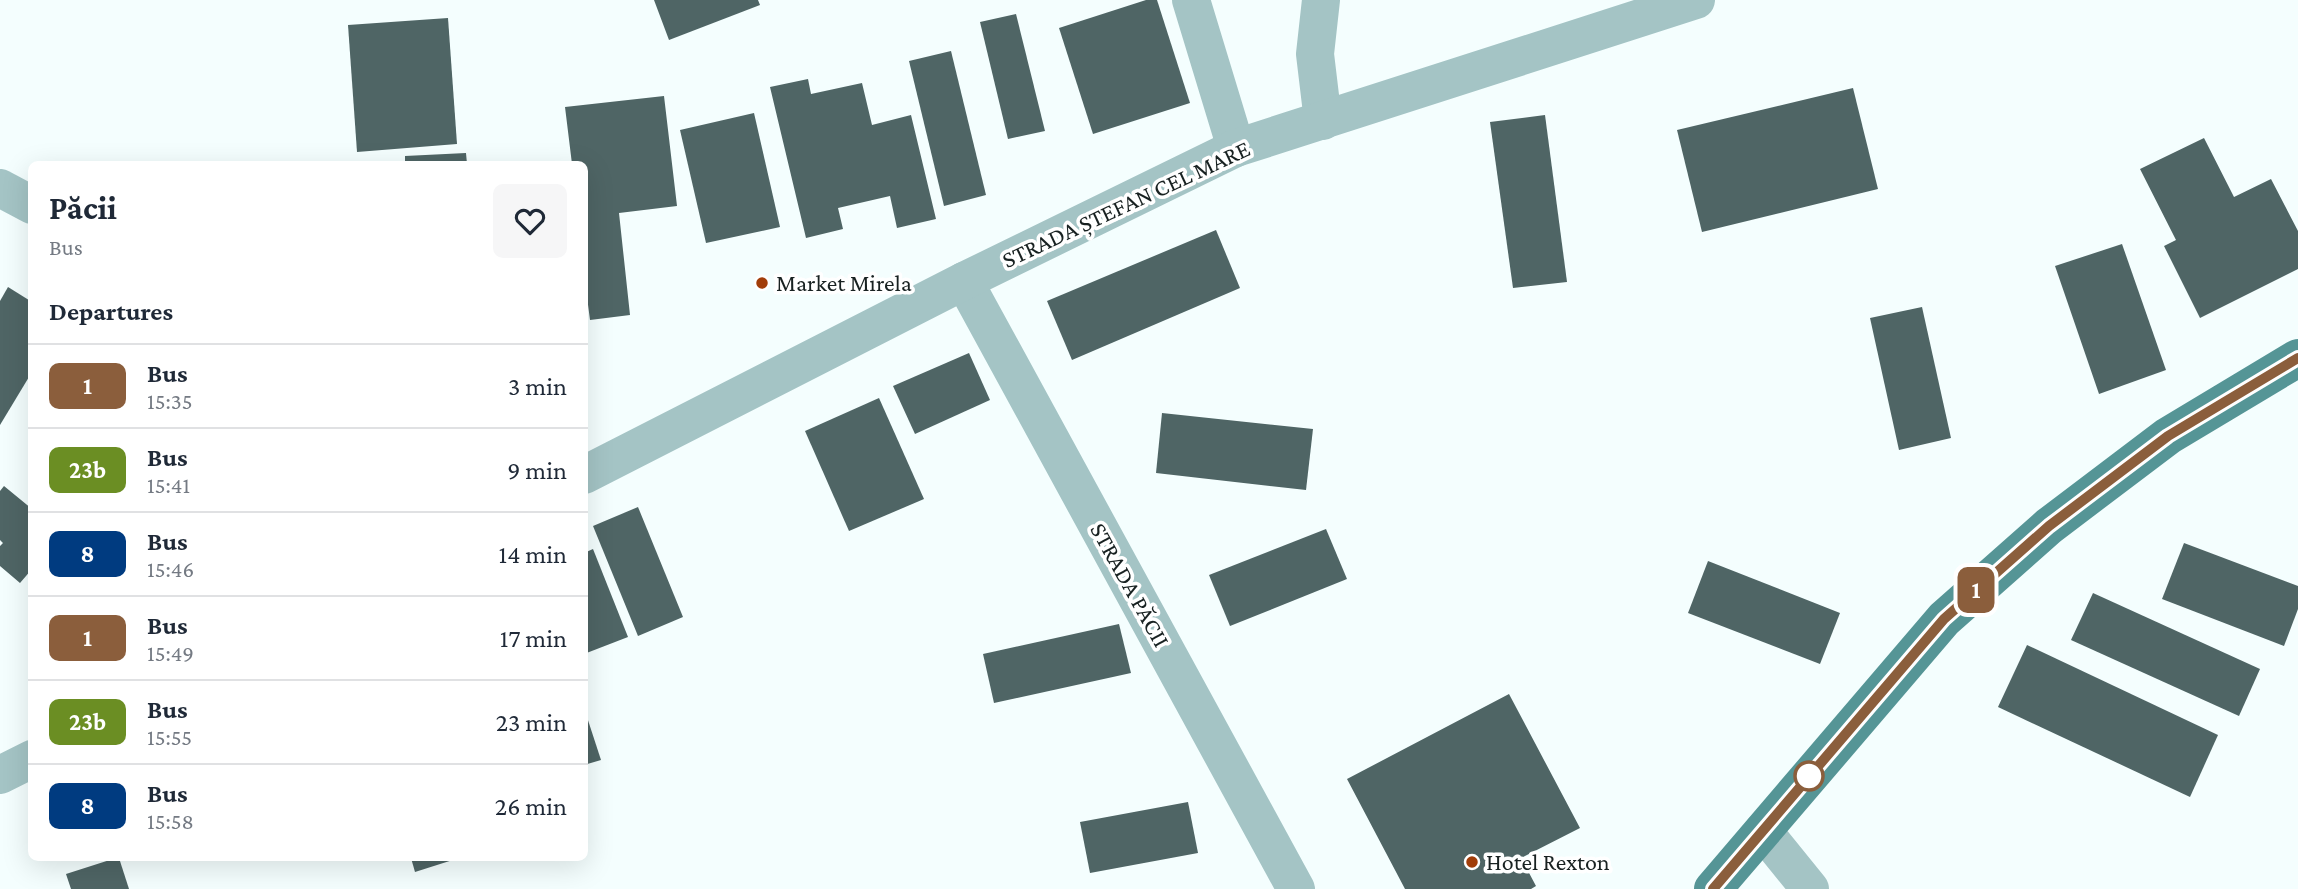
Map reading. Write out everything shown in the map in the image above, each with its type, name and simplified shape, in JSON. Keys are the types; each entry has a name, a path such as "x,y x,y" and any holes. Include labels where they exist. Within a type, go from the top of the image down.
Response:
{"main road":[{"path":"1713,889 1944,619 2049,526 2168,436 2298,358"}],"street":[{"path":"1191,0 1236,148"},
{"path":"1321,0 1315,54 1323,121"},
{"name":"STRADA ȘTEFAN CEL MARE","path":"588,473 964,281 1236,148 1696,0"},
{"path":"0,188 28,203"},
{"name":"STRADA PĂCII","path":"964,281 1296,889"},
{"path":"0,775 28,761"},
{"path":"1763,831 1810,889"}],"building":[{"path":"654,0 758,0 760,5 669,40"},
{"path":"1146,0 1157,0 1190,103 1093,134 1059,28"},
{"path":"1016,14 1045,131 1008,139 980,22"},
{"path":"448,18 457,144 357,152 348,25"},
{"path":"951,51 986,195 944,206 909,61"},
{"path":"808,79 811,94 862,83 872,125 911,115 936,219 897,228 890,196 838,208 843,229 806,238 770,87"},
{"path":"1853,88 1878,189 1702,232 1677,130"},
{"path":"664,96 677,206 619,213 630,315 590,320 588,161 572,161 565,107"},
{"path":"754,113 780,227 706,243 680,130"},
{"path":"1545,115 1567,282 1513,288 1490,122"},
{"path":"2204,138 2234,197 2271,179 2298,231 2298,269 2200,318 2164,246 2176,240 2140,169"},
{"path":"466,153 467,161 405,161 405,156"},
{"path":"1216,230 1240,288 1072,360 1047,301"},
{"path":"2122,244 2166,370 2099,394 2055,266"},
{"path":"8,287 28,300 28,379 0,425 0,301"},
{"path":"1922,307 1951,438 1899,450 1870,318"},
{"path":"969,353 990,400 915,434 893,386"},
{"path":"879,398 924,499 849,531 805,431"},
{"path":"1162,413 1313,429 1306,490 1156,473"},
{"path":"4,486 28,506 28,574 20,583 0,566 0,546 3,543 0,540 0,491"},
{"path":"638,507 683,617 638,636 593,526"},
{"path":"1326,529 1347,579 1230,626 1209,575"},
{"path":"2184,543 2298,586 2298,609 2284,646 2162,599"},
{"path":"593,549 628,637 588,652 588,551"},
{"path":"1708,561 1840,613 1820,664 1688,613"},
{"path":"2093,593 2260,669 2239,716 2071,640"},
{"path":"1119,624 1131,673 994,703 983,654"},
{"path":"2027,645 2218,735 2190,797 1998,707"},
{"path":"1509,694 1580,828 1521,858 1536,886 1531,889 1405,889 1347,779"},
{"path":"588,720 601,760 588,764"},
{"path":"1188,802 1198,853 1090,873 1080,822"},
{"path":"107,861 120,861 129,889 71,889 66,874"},
{"path":"412,861 450,861 415,872"}],"bus line":[{"name":"1","path":"1713,889 1944,619 2049,526 2168,436 2298,358"}],"place":[{"name":"Market Mirela","path":"762,283"},
{"name":"Hotel Rexton","path":"1472,862"}]}
